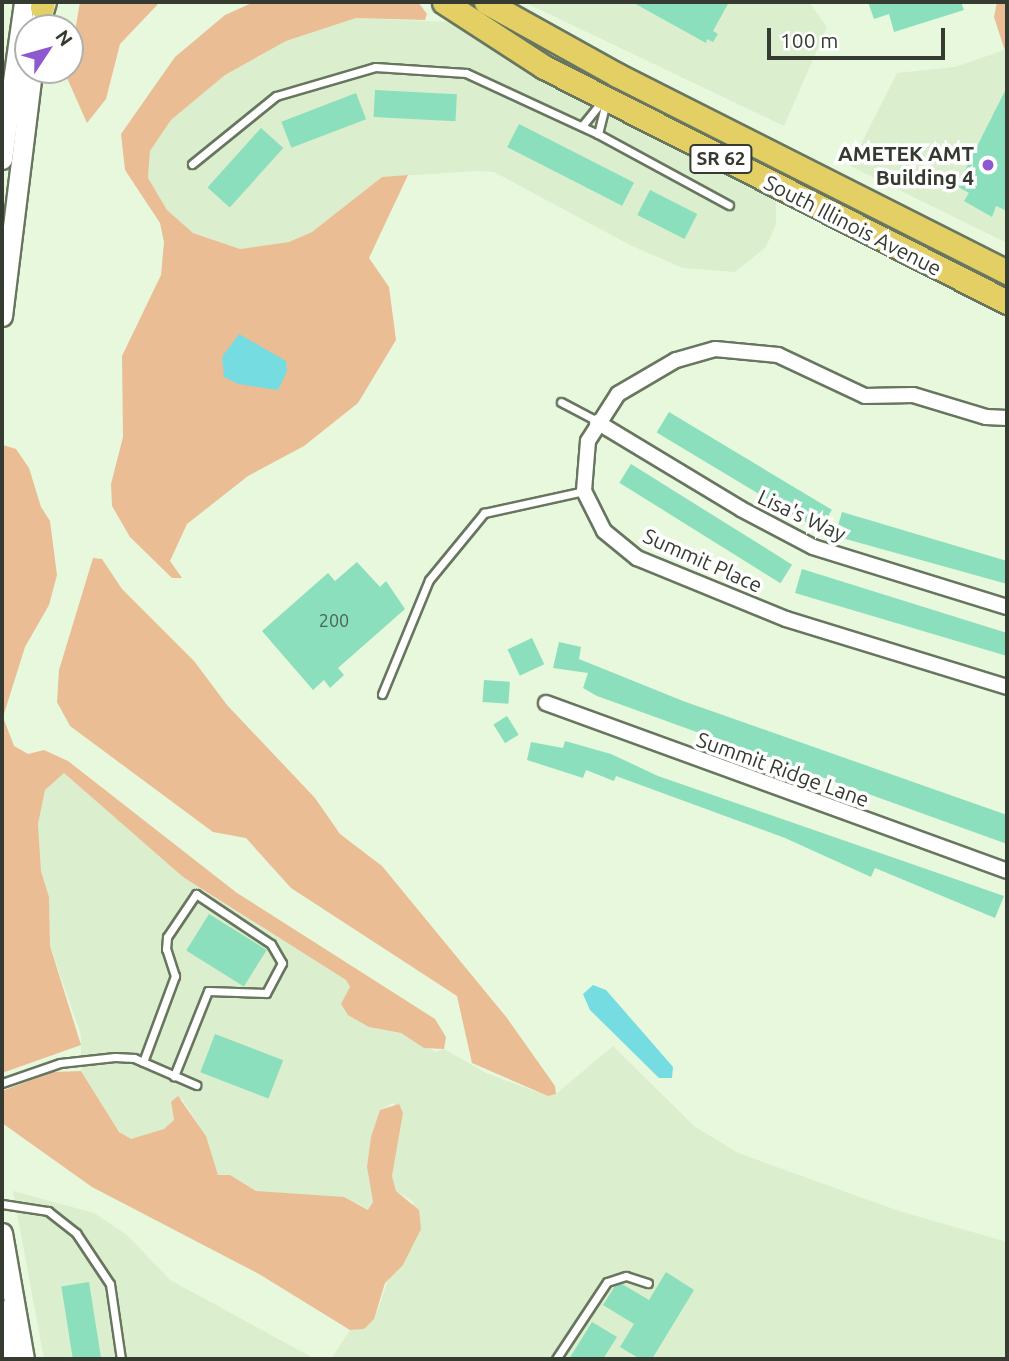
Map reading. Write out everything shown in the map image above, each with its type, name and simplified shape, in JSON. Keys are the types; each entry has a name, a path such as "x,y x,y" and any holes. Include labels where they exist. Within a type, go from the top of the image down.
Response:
{"highway":[{"name":"South Illinois Avenue","path":"444,2 496,40 606,99 1007,302"},
{"name":"South Illinois Avenue","path":"486,2 617,75 1007,272"},
{"path":"606,99 617,75"}],"main road":[{"path":"2,159 11,113 39,8"},
{"path":"2,316 11,113 25,84"},
{"path":"2,1233 24,1359"},
{"path":"2,1310 10,1359"}],"street":[{"path":"584,491 588,441 597,422 618,394 637,380 676,360 715,349 778,355 865,396 914,395 986,417 1007,418"},
{"name":"Lisa's Way","path":"597,422 741,509 813,547 1007,607"},
{"name":"Summit Place","path":"584,491 604,531 637,558 786,619 1007,687"},
{"name":"Summit Ridge Lane","path":"545,703 1007,871"}],"lane":[{"path":"192,164 276,96 375,67 466,73 598,134 729,205"},
{"path":"582,127 590,111 606,99"},
{"path":"598,134 605,119 606,99"},
{"path":"561,402 597,422"},
{"path":"382,694 429,580 484,513 584,491"},
{"path":"143,1062 175,976 166,949 167,937 196,894 271,944 282,962 266,993 208,991 174,1076"},
{"path":"2,1083 60,1063 115,1057 143,1062 196,1085"},
{"path":"2,1204 48,1211 76,1233 110,1284 121,1359"},
{"path":"556,1359 607,1282 626,1276 648,1283"}],"shaded area":[{"path":"80,2 160,2 120,44 106,99 87,123 70,84 84,84 84,14 78,14"},
{"path":"254,2 418,2 427,14 425,20 356,18 286,41 225,75 171,120 150,151 148,178 167,210 193,233 240,249 289,242 312,232 382,177 408,175 369,258 389,287 396,340 358,403 304,446 248,476 187,524 170,561 182,578 172,578 130,537 112,506 111,484 123,437 122,356 161,275 164,242 160,223 125,170 121,134 175,57 225,15"},
{"path":"524,2 809,2 827,27 784,126"},
{"path":"997,2 1007,2 1006,54 994,17"},
{"path":"356,18 451,22 503,56 776,198 776,224 766,247 735,272 683,268 630,245 494,172 478,171 382,177 313,232 289,242 240,249 193,233 167,210 148,179 150,151 171,120 225,75 286,41"},
{"path":"1007,49 1007,243 850,166 897,73 955,67"},
{"path":"3,445 16,449 29,468 41,507 50,521 57,575 49,605 25,647 3,717 14,746 28,754 44,750 68,761 237,893 435,1019 446,1037 444,1049 424,1048 401,1033 369,1027 348,1015 341,1004 350,987 346,980 183,877 64,773 45,790 38,824 41,871 49,897 50,946 81,1045 2,1073"},
{"path":"93,558 102,559 122,589 194,661 227,705 315,798 340,834 382,866 507,1018 555,1086 556,1094 548,1096 472,1063 457,996 291,888 246,838 213,832 70,726 57,702 59,670"},
{"path":"64,773 183,877 346,980 369,1027 401,1033 436,1052 444,1049 486,1073 548,1096 556,1094 613,1046 694,1126 738,1153 899,1211 1007,1242 1007,1359 331,1359 350,1330 364,1329 378,1310 414,1202 396,1191 392,1176 403,1113 393,1103 380,1110 367,1167 373,1202 369,1210 357,1203 255,1191 218,1175 206,1136 182,1099 171,1102 174,1120 164,1129 131,1140 119,1132 81,1071 81,1035 50,946 49,897 41,871 38,824 45,790"},
{"path":"81,1071 119,1132 131,1139 164,1129 174,1120 171,1102 178,1096 206,1136 218,1175 230,1175 256,1191 344,1197 368,1210 373,1202 367,1167 371,1137 380,1110 399,1104 403,1113 392,1176 396,1191 419,1210 421,1229 403,1265 385,1283 374,1319 364,1329 350,1330 259,1274 92,1187 2,1123 2,1091 53,1072"},
{"path":"13,1191 94,1213 127,1235 170,1280 315,1359 44,1359"}],"water":[{"path":"239,334 286,361 287,371 278,390 238,384 224,377 222,357"},
{"path":"593,985 606,990 673,1067 672,1078 659,1078 590,1010 583,994"}],"building":[{"path":"632,2 729,2 713,31 718,34 713,42 707,39 706,43"},
{"path":"868,2 961,2 964,10 894,32 889,14 874,19"},
{"name":"AMETEK AMT Building 4","path":"1007,87 1007,211 996,206 992,217 964,201 969,193 957,186"},
{"path":"375,90 457,94 455,121 374,117"},
{"path":"356,93 366,119 291,148 281,122"},
{"path":"519,124 634,183 622,206 507,147"},
{"path":"261,128 283,148 230,208 207,187"},
{"path":"650,190 697,214 685,239 637,215"},
{"path":"669,412 832,510 820,530 657,433"},
{"path":"631,464 792,565 780,583 619,483"},
{"path":"842,512 1007,561 1007,584 835,536"},
{"path":"357,562 380,587 386,581 405,609 338,668 344,675 330,688 324,680 313,690 262,631 328,573 335,581"},
{"path":"802,569 1007,633 1007,656 795,593"},
{"path":"532,638 544,664 520,676 508,649"},
{"path":"559,642 581,647 579,659 683,701 1007,815 1007,844 597,696 583,688 588,673 553,668"},
{"path":"484,680 510,682 508,704 482,702"},
{"path":"507,716 519,735 505,743 493,724"},
{"path":"565,741 611,754 658,776 1004,896 995,918 875,868 871,877 785,838 616,776 614,781 586,770 583,778 527,760 531,742 563,748"},
{"path":"209,914 267,950 244,987 186,950"},
{"path":"215,1034 283,1060 268,1098 200,1072"},
{"path":"666,1272 694,1290 652,1359 640,1359 620,1347 634,1324 603,1305 615,1286 622,1284 649,1300"},
{"path":"89,1282 101,1359 73,1359 61,1286"},
{"path":"592,1322 617,1337 603,1359 569,1359"}],"place":[{"name":"AMETEK AMT Building 4","path":"988,165"}]}
